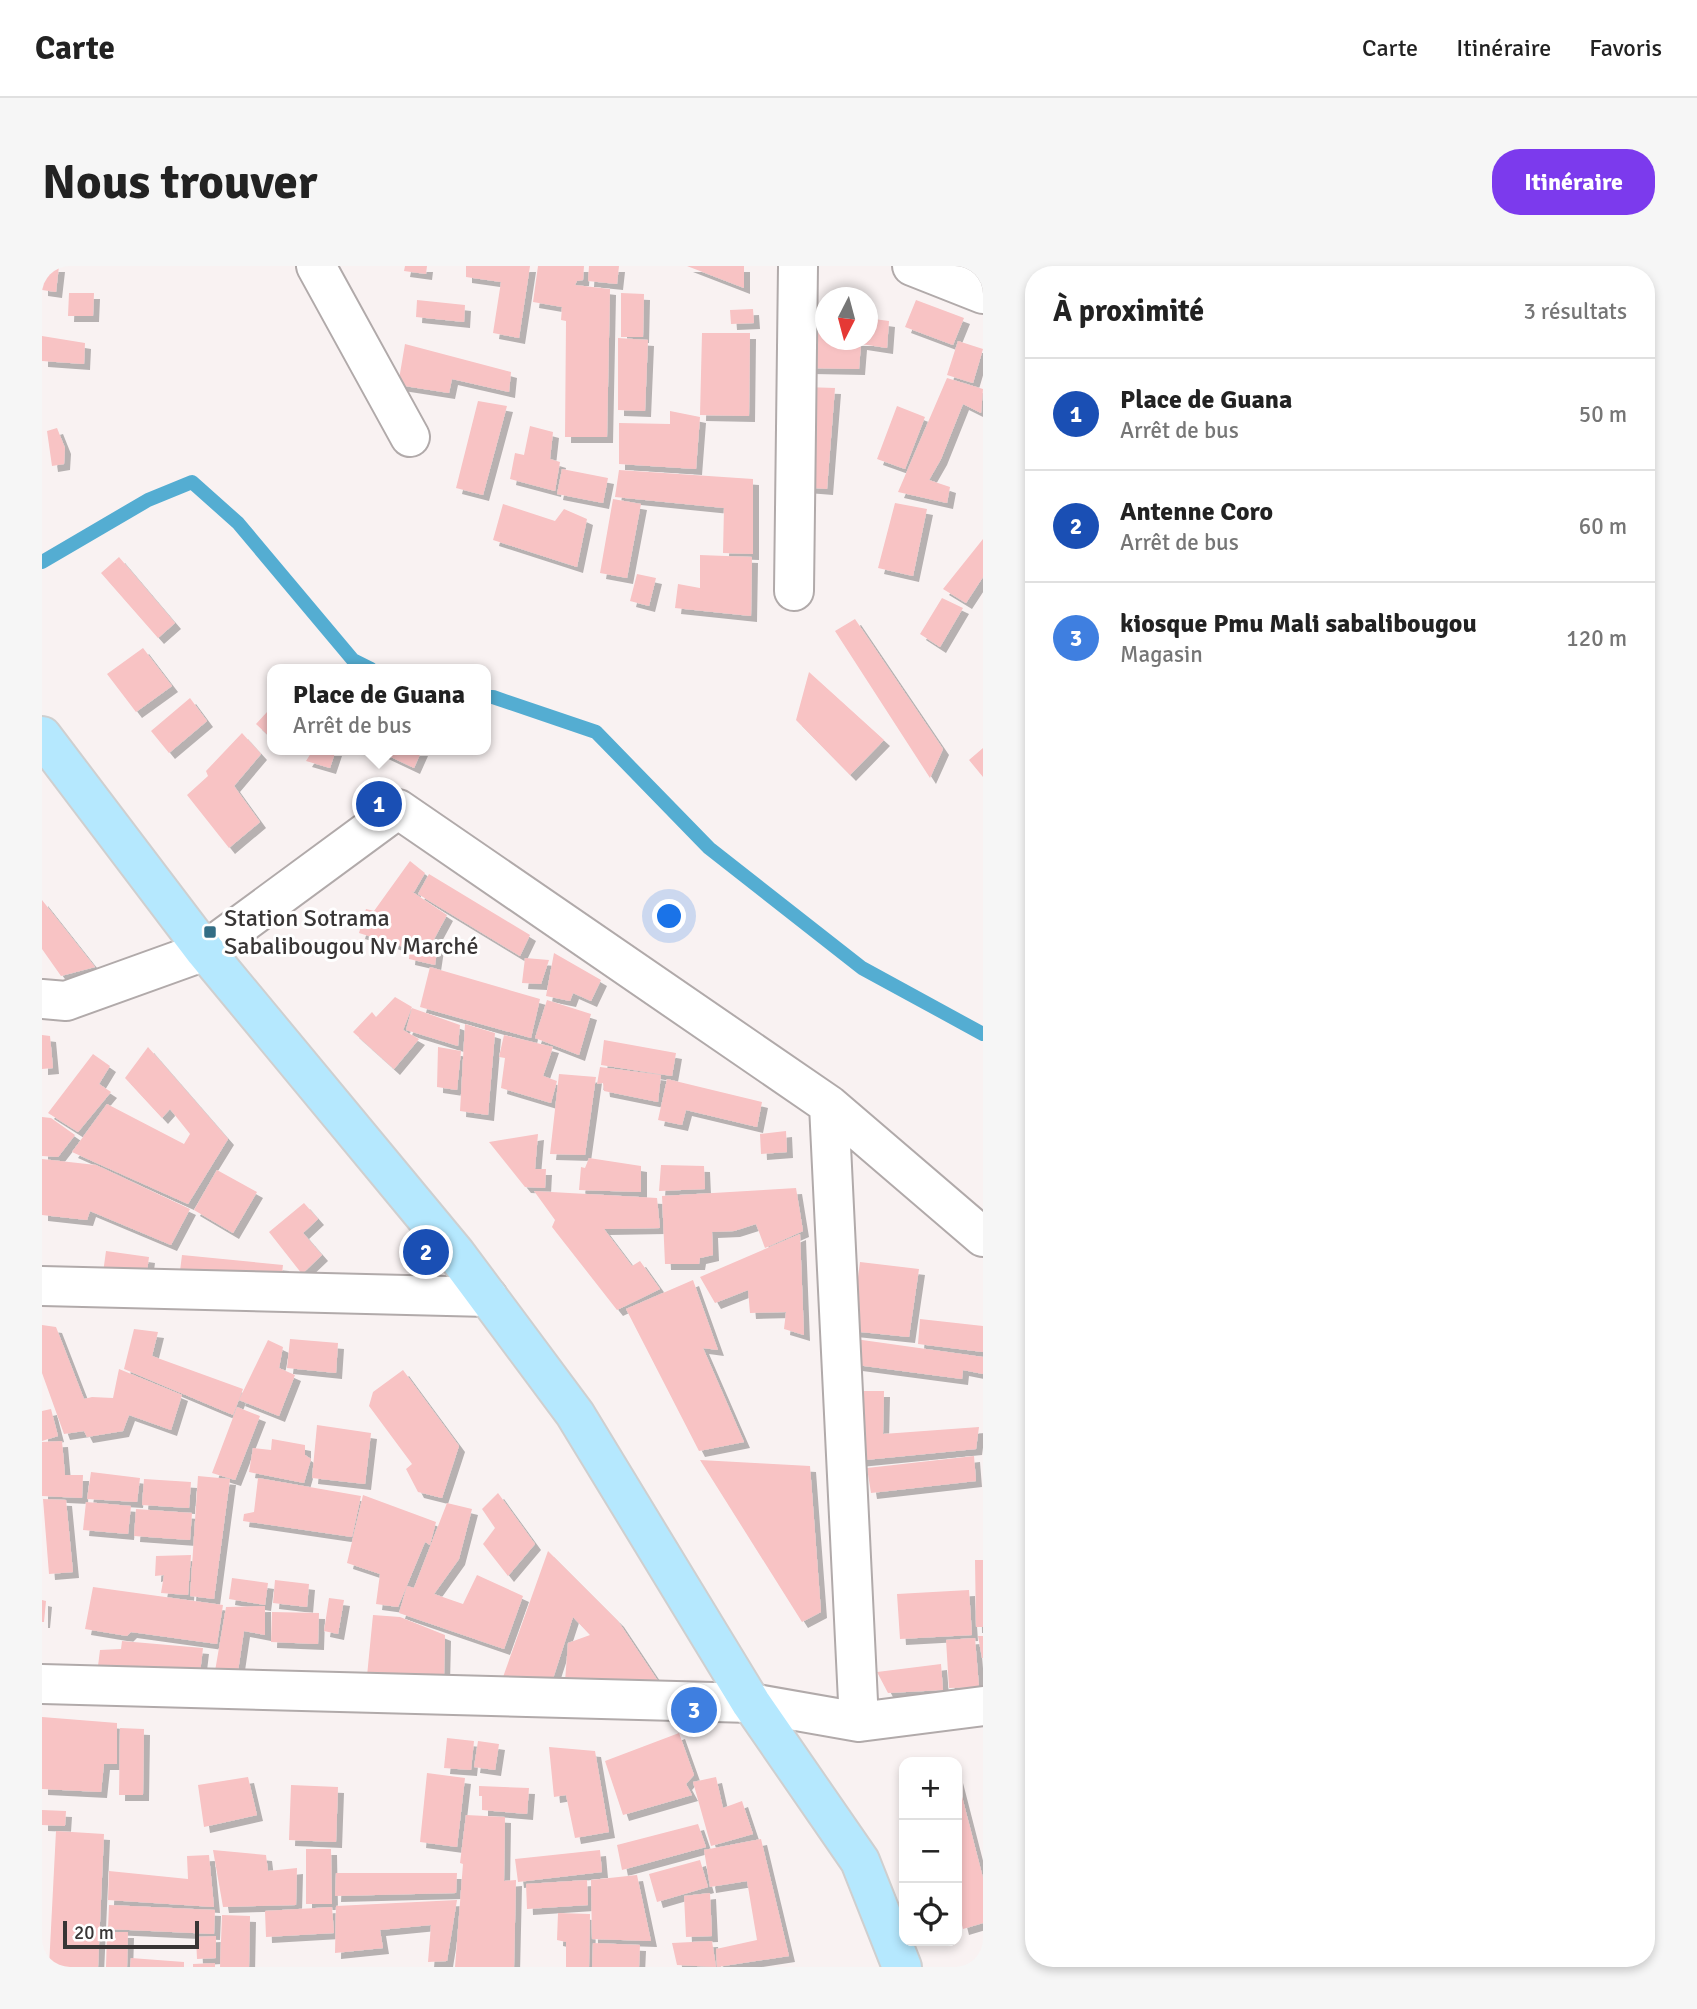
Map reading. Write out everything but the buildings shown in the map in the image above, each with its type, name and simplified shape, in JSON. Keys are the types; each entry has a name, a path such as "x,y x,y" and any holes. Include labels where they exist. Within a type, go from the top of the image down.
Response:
{"main road":[{"path":"42,736 205,951 448,1244 575,1414 751,1703 860,1861 902,1967"}],"street":[{"path":"316,266 410,437"},
{"path":"794,591 798,266"},
{"path":"912,266 983,294"},
{"path":"42,999 66,1001 205,951 397,809 829,1105 983,1237"},
{"path":"829,1105 859,1722"},
{"path":"42,1286 488,1297"},
{"path":"42,1684 751,1703 859,1722 983,1706"}],"waterway":[{"path":"42,562 148,500 192,482 238,523 353,660 361,664"},
{"path":"491,697 596,732 709,848 862,968 983,1034"}],"place":[{"name":"Place de Guana","path":"379,804"},
{"name":"Station Sotrama Sabalibougou Nv Marché","path":"210,932"},
{"name":"Antenne Coro","path":"426,1252"},
{"name":"kiosque Pmu Mali sabalibougou","path":"694,1710"}]}
